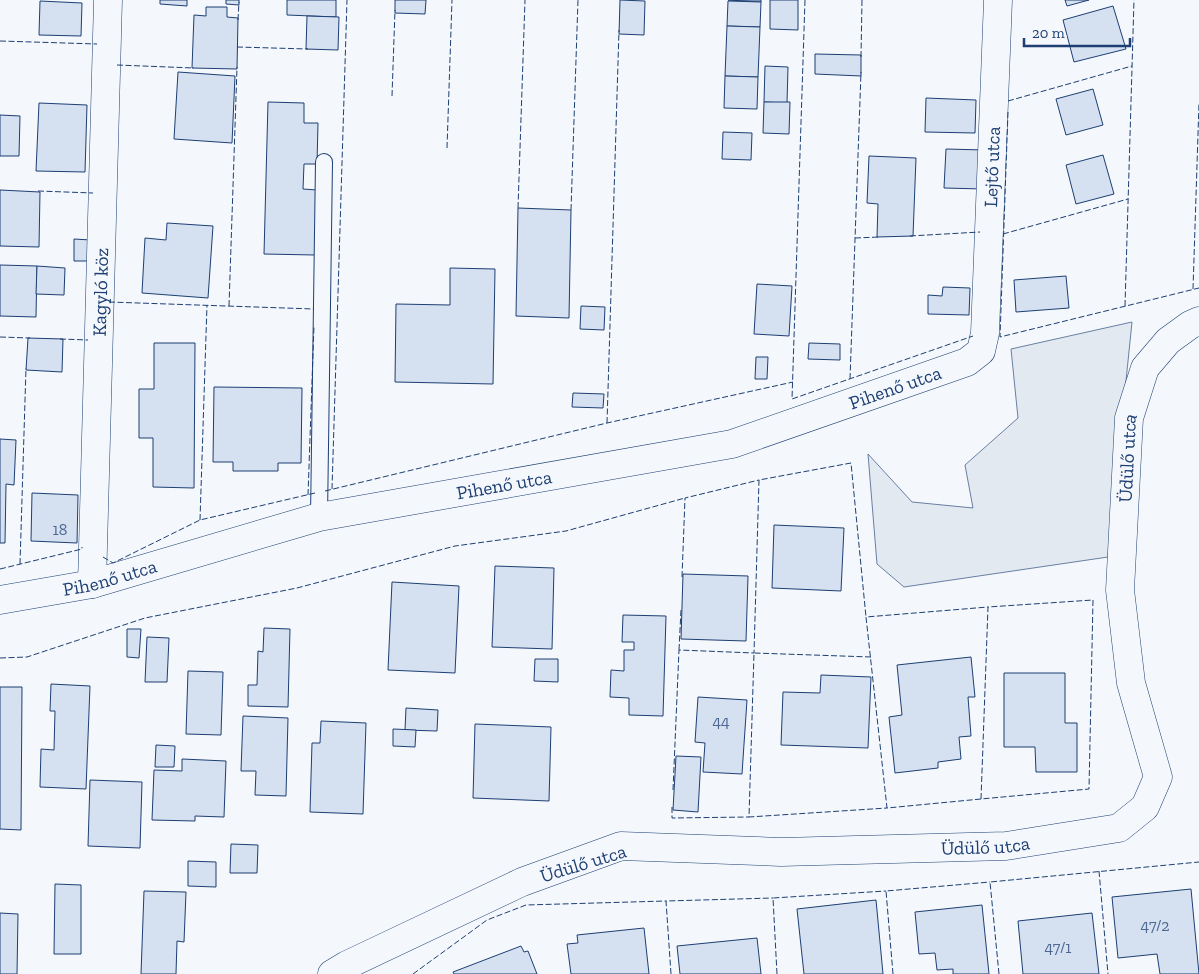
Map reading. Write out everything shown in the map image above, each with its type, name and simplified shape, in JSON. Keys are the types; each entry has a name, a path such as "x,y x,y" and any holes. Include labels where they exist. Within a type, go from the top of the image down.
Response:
{"street":[{"name":"Kagyló köz","path":"92,584 108,0"},
{"name":"Lejtő utca","path":"985,333 998,0"},
{"name":"Üdülő utca","path":"332,974 347,965 522,882 622,846 781,852 1006,846 1119,828 1145,807 1158,777 1131,683 1120,590 1129,418 1146,368 1168,341 1194,322"},
{"name":"Pihenő utca","path":"0,600 92,584 319,517 732,444 967,362 981,351 985,333"}],"lane":[{"path":"319,517 324,162"}],"shaded area":[{"path":"1132,322 1108,557 904,587 877,564 868,454 912,502 973,508 965,465 1018,418 1011,349"}],"building":[{"path":"160,0 187,0 187,6 160,4"},
{"path":"226,0 239,0 239,5 226,4"},
{"path":"287,0 336,0 336,17 287,15"},
{"path":"395,0 426,0 425,14 395,13"},
{"path":"620,0 645,1 644,35 619,34"},
{"path":"728,0 761,0 761,2"},
{"path":"770,0 798,0 798,30 770,29"},
{"path":"1065,0 1089,0 1067,6"},
{"path":"40,1 82,3 81,36 39,35"},
{"path":"728,1 761,2 760,27 727,26"},
{"path":"1113,6 1126,49 1074,62 1063,20"},
{"path":"206,7 227,7 227,17 238,18 237,69 192,68 194,15 206,16"},
{"path":"307,16 339,17 338,50 306,49"},
{"path":"727,26 760,27 758,77 725,76"},
{"path":"815,54 861,55 861,76 815,74"},
{"path":"765,66 788,67 787,103 764,102"},
{"path":"178,72 235,76 232,143 174,139"},
{"path":"725,76 758,77 757,109 724,108"},
{"path":"1093,89 1103,125 1066,135 1056,99"},
{"path":"926,98 976,100 975,133 925,132"},
{"path":"268,102 304,103 304,123 318,123 317,164 304,164 303,189 317,190 315,255 264,254"},
{"path":"764,102 790,102 789,134 763,133"},
{"path":"39,103 87,105 85,172 36,171"},
{"path":"0,115 20,116 19,156 0,156"},
{"path":"723,132 752,133 751,160 722,159"},
{"path":"946,149 984,150 983,189 944,188"},
{"path":"1103,155 1114,194 1076,204 1066,165"},
{"path":"869,156 916,158 913,236 877,237 878,204 867,203"},
{"path":"0,190 40,192 39,247 0,246"},
{"path":"518,208 571,210 569,318 516,316"},
{"path":"167,223 213,226 208,298 142,293 145,238 166,240"},
{"path":"74,239 91,240 91,261 74,261"},
{"path":"0,265 37,266 36,317 0,316"},
{"path":"37,266 65,268 64,295 36,294"},
{"path":"450,268 495,269 493,384 395,382 396,304 450,305"},
{"path":"1066,276 1069,308 1016,312 1014,280"},
{"path":"757,284 792,286 789,336 754,334"},
{"path":"943,287 970,288 969,315 928,314 928,295 942,296"},
{"path":"581,306 605,307 604,330 580,329"},
{"path":"28,338 63,339 62,372 26,370"},
{"path":"154,343 195,343 194,488 153,487 153,438 139,438 139,389 154,389"},
{"path":"809,343 840,344 840,360 808,359"},
{"path":"756,357 768,357 767,379 755,379"},
{"path":"214,387 302,388 301,463 278,463 278,471 233,471 233,462 213,462"},
{"path":"573,393 604,394 603,408 572,407"},
{"path":"0,439 16,440 14,485 6,484 5,543 0,543"},
{"path":"32,493 78,495 77,543 31,541"},
{"path":"774,525 844,528 841,591 772,588"},
{"path":"495,566 554,568 552,649 492,647"},
{"path":"683,574 748,576 746,641 681,639"},
{"path":"392,582 459,586 455,673 388,670"},
{"path":"623,615 666,616 663,716 629,715 629,698 610,697 611,670 624,671 624,650 634,650 634,642 622,642"},
{"path":"264,628 290,629 288,707 248,706 248,685 257,685 258,651 263,652"},
{"path":"127,629 141,629 139,658 127,657"},
{"path":"147,637 169,638 167,682 145,682"},
{"path":"971,657 975,697 968,697 971,736 959,737 961,759 938,762 938,768 895,773 889,717 902,715 897,665"},
{"path":"535,659 558,659 558,682 534,681"},
{"path":"188,671 223,672 221,735 186,734"},
{"path":"1004,673 1065,673 1065,723 1077,723 1077,772 1036,772 1035,747 1004,747"},
{"path":"821,675 871,677 868,748 781,745 783,692 820,693"},
{"path":"51,684 90,686 86,789 40,787 41,749 54,750 55,711 50,711"},
{"path":"0,687 22,687 21,830 0,829"},
{"path":"698,697 747,700 742,774 703,772 705,743 695,742"},
{"path":"406,708 438,710 437,731 405,730"},
{"path":"243,716 288,718 286,796 255,795 256,771 241,771"},
{"path":"321,721 366,723 363,814 310,812 312,743 320,743"},
{"path":"475,724 551,727 549,801 473,798"},
{"path":"393,729 416,730 415,747 393,746"},
{"path":"156,745 175,746 174,767 155,767"},
{"path":"676,756 701,757 698,812 673,810"},
{"path":"182,759 226,761 224,817 195,816 195,821 152,820 154,770 182,771"},
{"path":"90,780 142,782 140,848 88,846"},
{"path":"231,844 258,845 257,873 230,873"},
{"path":"188,861 216,862 216,887 188,886"},
{"path":"55,884 81,885 81,954 54,954"},
{"path":"1191,889 1199,974 1160,974 1157,954 1118,958 1112,897"},
{"path":"144,891 186,892 184,942 177,941 176,974 141,974"},
{"path":"876,900 883,974 804,974 797,909"},
{"path":"982,905 989,974 953,974 953,969 937,970 935,953 919,954 915,912"},
{"path":"0,913 18,914 17,974 0,974"},
{"path":"1092,913 1099,974 1023,974 1018,921"},
{"path":"644,928 649,974 571,974 567,944 578,943 577,935"},
{"path":"757,938 761,974 680,974 677,946"},
{"path":"521,946 524,952 528,951 537,974 454,974 453,972"}],"fence":[{"path":"332,489 347,0"},
{"path":"447,148 452,0"},
{"path":"518,208 525,0"},
{"path":"571,210 578,0"},
{"path":"805,0 792,399 973,336"},
{"path":"861,57 862,0"},
{"path":"1125,306 1134,0"},
{"path":"238,20 239,2"},
{"path":"392,96 395,10"},
{"path":"607,423 619,30"},
{"path":"0,41 97,44"},
{"path":"237,47 308,49"},
{"path":"117,65 194,68"},
{"path":"1008,101 1132,66"},
{"path":"229,306 237,67"},
{"path":"850,379 861,72"},
{"path":"1193,289 1199,103"},
{"path":"1008,112 1000,337 1199,288"},
{"path":"38,191 93,193"},
{"path":"1003,234 1128,199"},
{"path":"910,236 980,232"},
{"path":"855,238 880,237"},
{"path":"109,302 314,309"},
{"path":"200,520 207,305"},
{"path":"308,495 314,325"},
{"path":"0,337 30,338"},
{"path":"60,339 88,340"},
{"path":"20,564 26,368"},
{"path":"325,491 607,423 793,382"},
{"path":"673,790 679,650 754,653 759,480 851,463 866,617"},
{"path":"682,577 685,498 759,480"},
{"path":"103,557 113,563 200,520 315,493"},
{"path":"0,658 27,657 145,618 297,588 455,546 566,531 685,498"},
{"path":"0,569 82,549 82,547"},
{"path":"1093,600 1089,789 981,799 988,607 1093,600"},
{"path":"981,799 887,808 866,617 988,607"},
{"path":"679,650 681,610"},
{"path":"871,657 754,653 749,817 887,808"},
{"path":"672,807 672,818 749,817"},
{"path":"999,974 990,882 1199,862"},
{"path":"1099,871 1108,974"},
{"path":"893,974 886,891 990,882"},
{"path":"777,974 773,898 886,891"},
{"path":"671,974 666,901 773,898"},
{"path":"413,974 487,920 526,905 666,901"}]}
